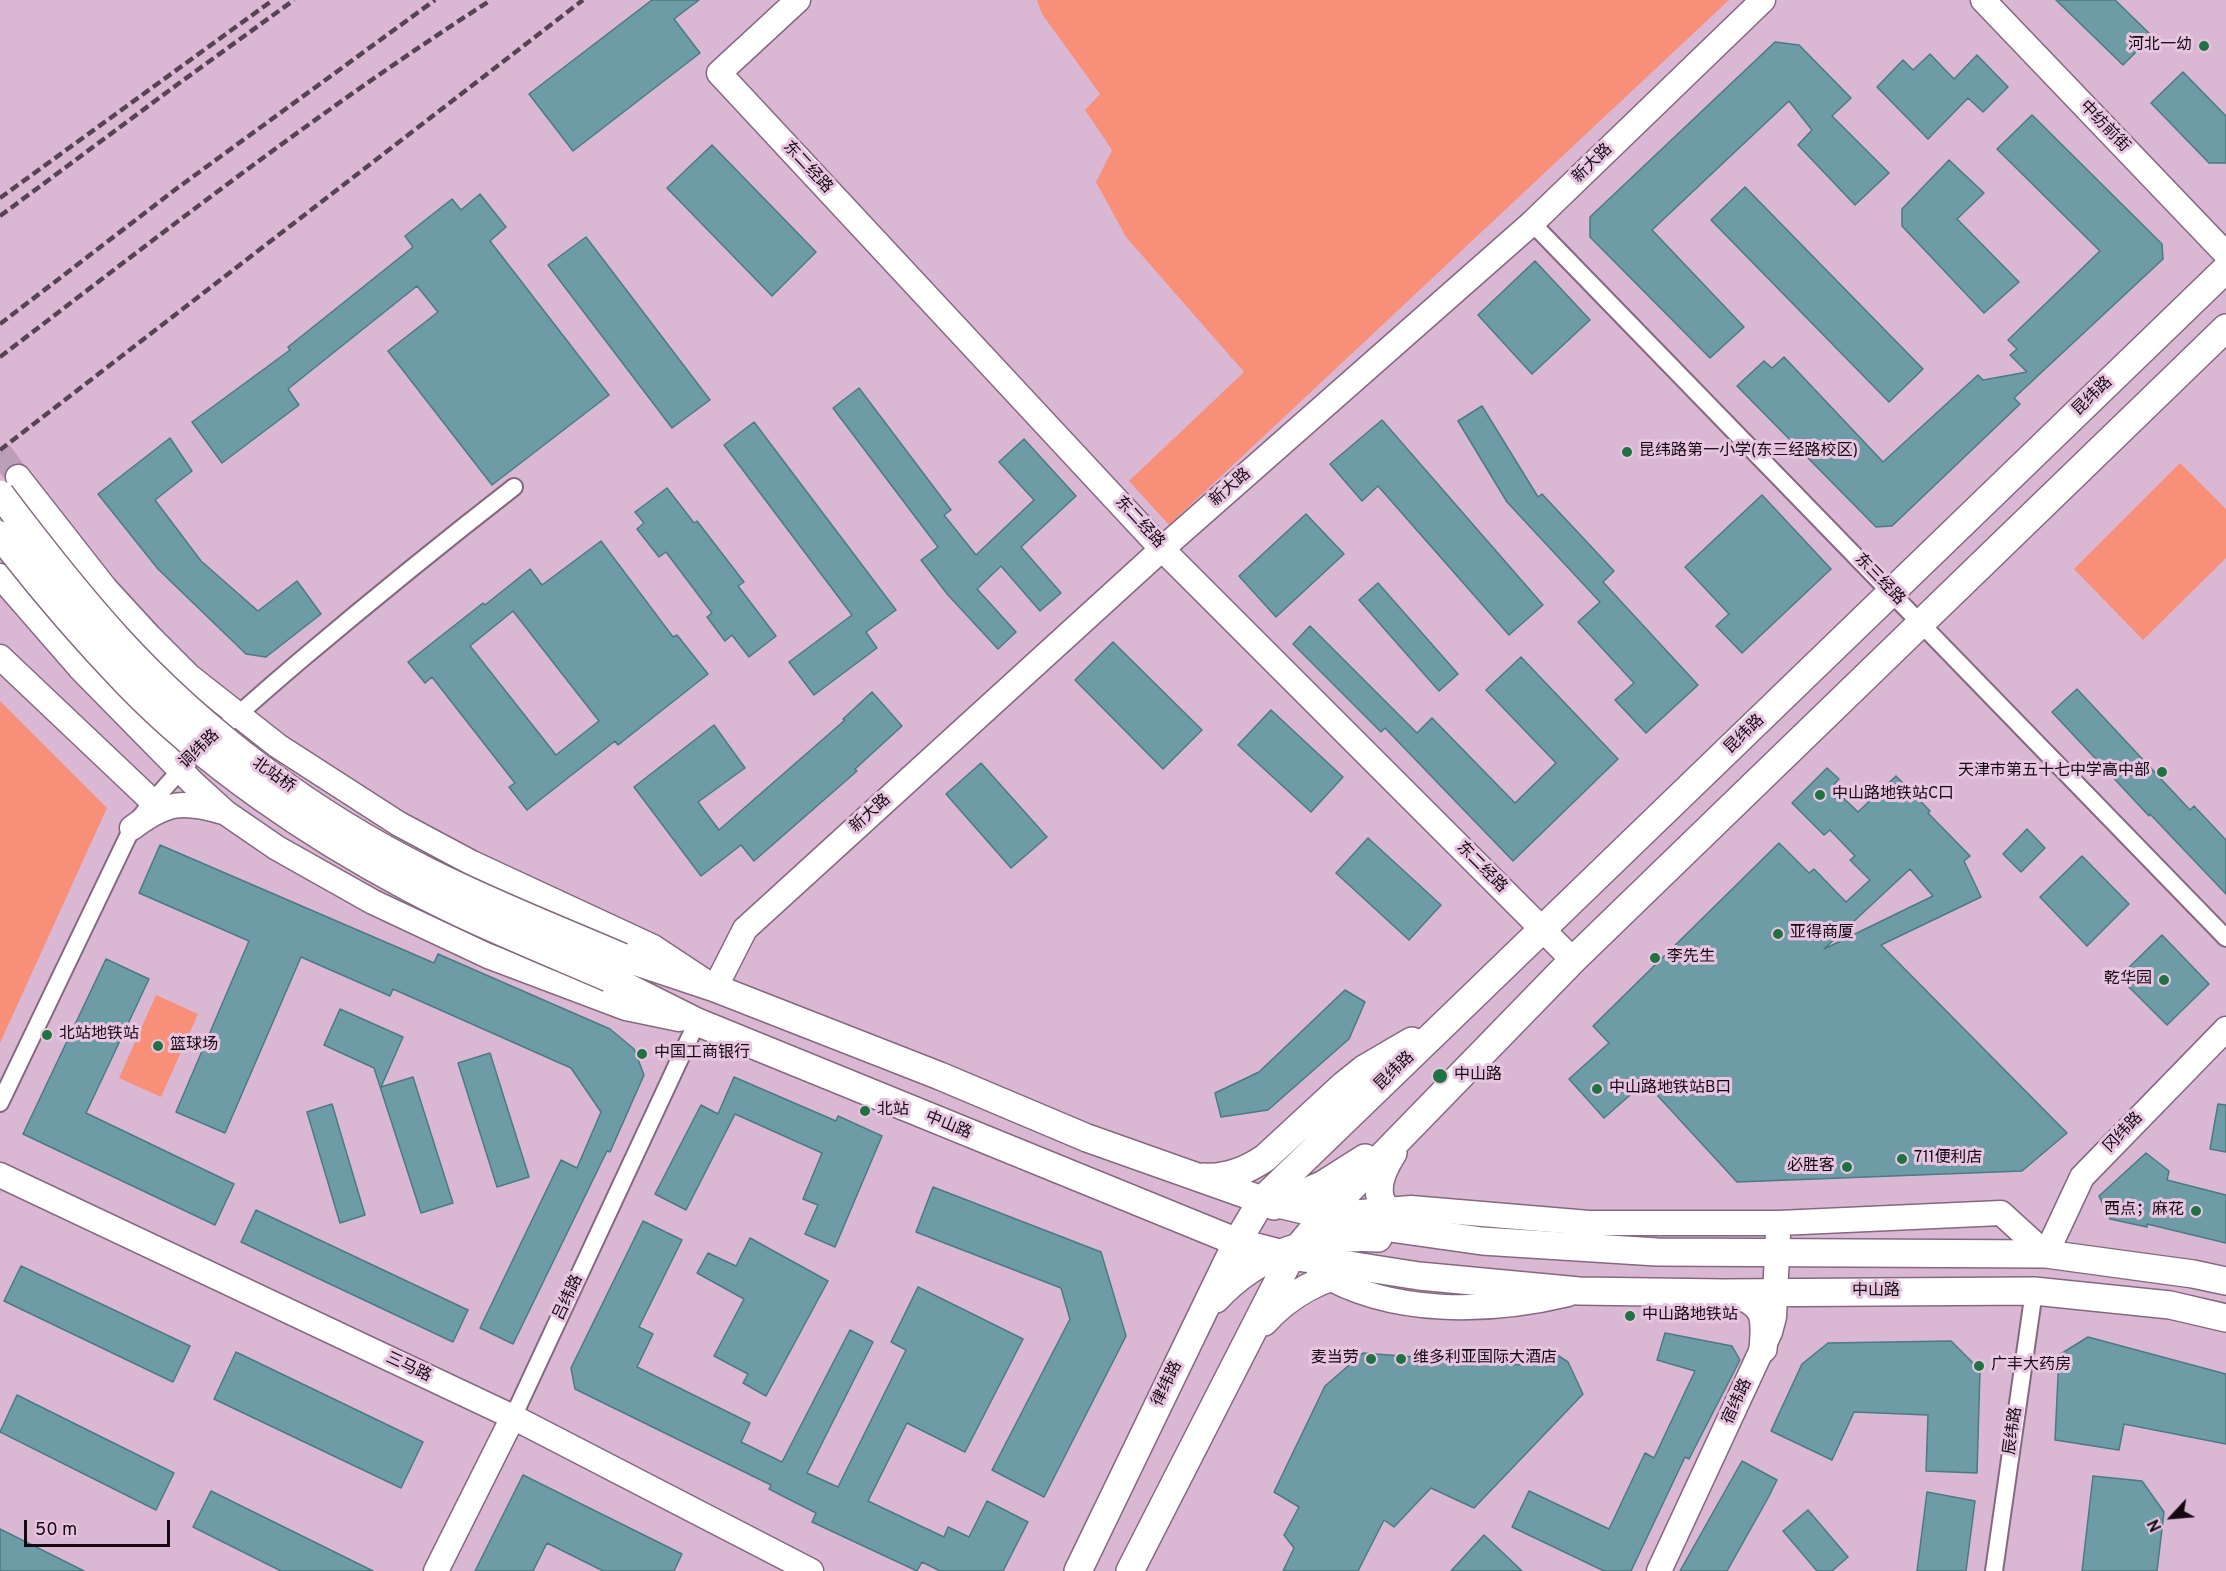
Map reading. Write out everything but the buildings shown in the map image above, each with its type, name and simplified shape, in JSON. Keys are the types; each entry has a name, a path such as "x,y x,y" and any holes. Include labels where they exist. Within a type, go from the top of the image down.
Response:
{"main road":[{"name":"昆纬路","path":"1264,1206 1443,1026 2226,269"},
{"path":"1131,1571 1249,1338 1290,1251 1573,960 2226,328"},
{"name":"北站桥","path":"9,485 49,559 117,638 169,691 211,729 269,775 369,839 426,871 615,968"},
{"name":"北站桥","path":"0,535 65,617 128,684 177,729 242,783 340,848 410,888 496,929 615,968"},
{"path":"615,968 715,988 940,1076 1087,1138 1192,1176 1264,1206 1324,1215 1362,1224 1482,1241 1657,1252 2046,1254 2193,1274 2226,1281"},
{"name":"中山路","path":"615,968 697,1022 1237,1242 1419,1276 1579,1291 1731,1293 2034,1291 2170,1305 2226,1318"},
{"path":"1192,1176 1212,1178 1247,1170 1265,1158 1364,1069 1415,1039 1443,1026"},
{"path":"1138,1203 1205,1217 1239,1218 1264,1206 1324,1184 1408,1129"},
{"path":"1408,1129 1381,1174 1378,1187 1380,1201 1384,1209 1413,1227 1443,1236"},
{"name":"律纬路","path":"1078,1571 1237,1242 1264,1206"},
{"path":"1199,1321 1236,1278 1252,1267 1314,1242 1350,1238 1402,1239 1443,1236"},
{"path":"1249,1338 1294,1296 1311,1286 1348,1272 1370,1268"},
{"path":"1731,1293 1752,1300 1761,1310 1764,1324 1763,1349"}],"street":[{"name":"东二经路","path":"798,0 719,73 1162,549 1573,960"},
{"name":"新大路","path":"715,988 744,929 1162,549 1532,223 1763,0"},
{"name":"中纺前街","path":"1983,0 2226,254"},
{"name":"东三经路","path":"1532,223 2226,938"},
{"path":"9,485 142,629 189,676 236,715 296,758 399,824 472,863 653,947 715,988"},
{"name":"调纬路","path":"0,1103 132,828 152,801 180,769 236,715 392,583 514,487"},
{"path":"0,576 80,668 180,769 226,813 277,848 343,886 488,956 626,1008 697,1022"},
{"path":"0,657 152,801"},
{"path":"132,828 151,814 167,807 185,804 204,806 226,813"},
{"name":"吕纬路","path":"436,1571 513,1418 697,1022"},
{"name":"冈纬路","path":"2046,1254 2082,1177 2226,1029"},
{"name":"三马路","path":"0,1175 513,1418 811,1571"},
{"path":"1324,1215 1384,1209 1444,1210 1589,1222 1779,1223 2001,1213 2046,1254"},
{"name":"宿纬路","path":"1659,1571 1763,1349 1774,1317 1779,1223"},
{"path":"1290,1251 1329,1278 1363,1293 1418,1304 1477,1306 1523,1302 1579,1291"},
{"name":"辰纬路","path":"1994,1571 2034,1291"}],"shaded area":[{"path":"1037,0 1729,0 1169,525 1129,481 1244,372 1126,237 1096,182 1112,150 1085,110 1100,94 1042,14"},
{"path":"2180,463 2226,509 2226,558 2143,640 2074,569"},
{"path":"0,701 107,808 0,1043"},
{"name":"篮球场","path":"156,995 198,1014 161,1097 119,1078"}],"tunnel":[{"path":"0,452 18,477"}],"railway":[{"path":"0,198 273,0"},
{"path":"0,216 294,0"},
{"path":"0,324 176,189 435,0"},
{"path":"0,357 303,128 491,0"},
{"path":"0,450 583,0"}],"place":[{"name":"河北一幼","path":"2204,46"},
{"name":"昆纬路第一小学(东三经路校区)","path":"1627,452"},
{"name":"天津市第五十七中学高中部","path":"2162,772"},
{"name":"中山路地铁站C口","path":"1820,795"},
{"name":"亚得商厦","path":"1778,934"},
{"name":"李先生","path":"1655,958"},
{"name":"乾华园","path":"2164,980"},
{"name":"北站地铁站","path":"47,1035"},
{"name":"篮球场","path":"158,1046"},
{"name":"中国工商银行","path":"642,1054"},
{"name":"中山路","path":"1440,1076"},
{"name":"中山路地铁站B口","path":"1597,1089"},
{"name":"北站","path":"865,1111"},
{"name":"711便利店","path":"1902,1159"},
{"name":"必胜客","path":"1847,1167"},
{"name":"西点；麻花","path":"2196,1211"},
{"name":"中山路地铁站","path":"1630,1316"},
{"name":"麦当劳","path":"1371,1359"},
{"name":"维多利亚国际大酒店","path":"1401,1359"},
{"name":"广丰大药房","path":"1979,1366"}]}
